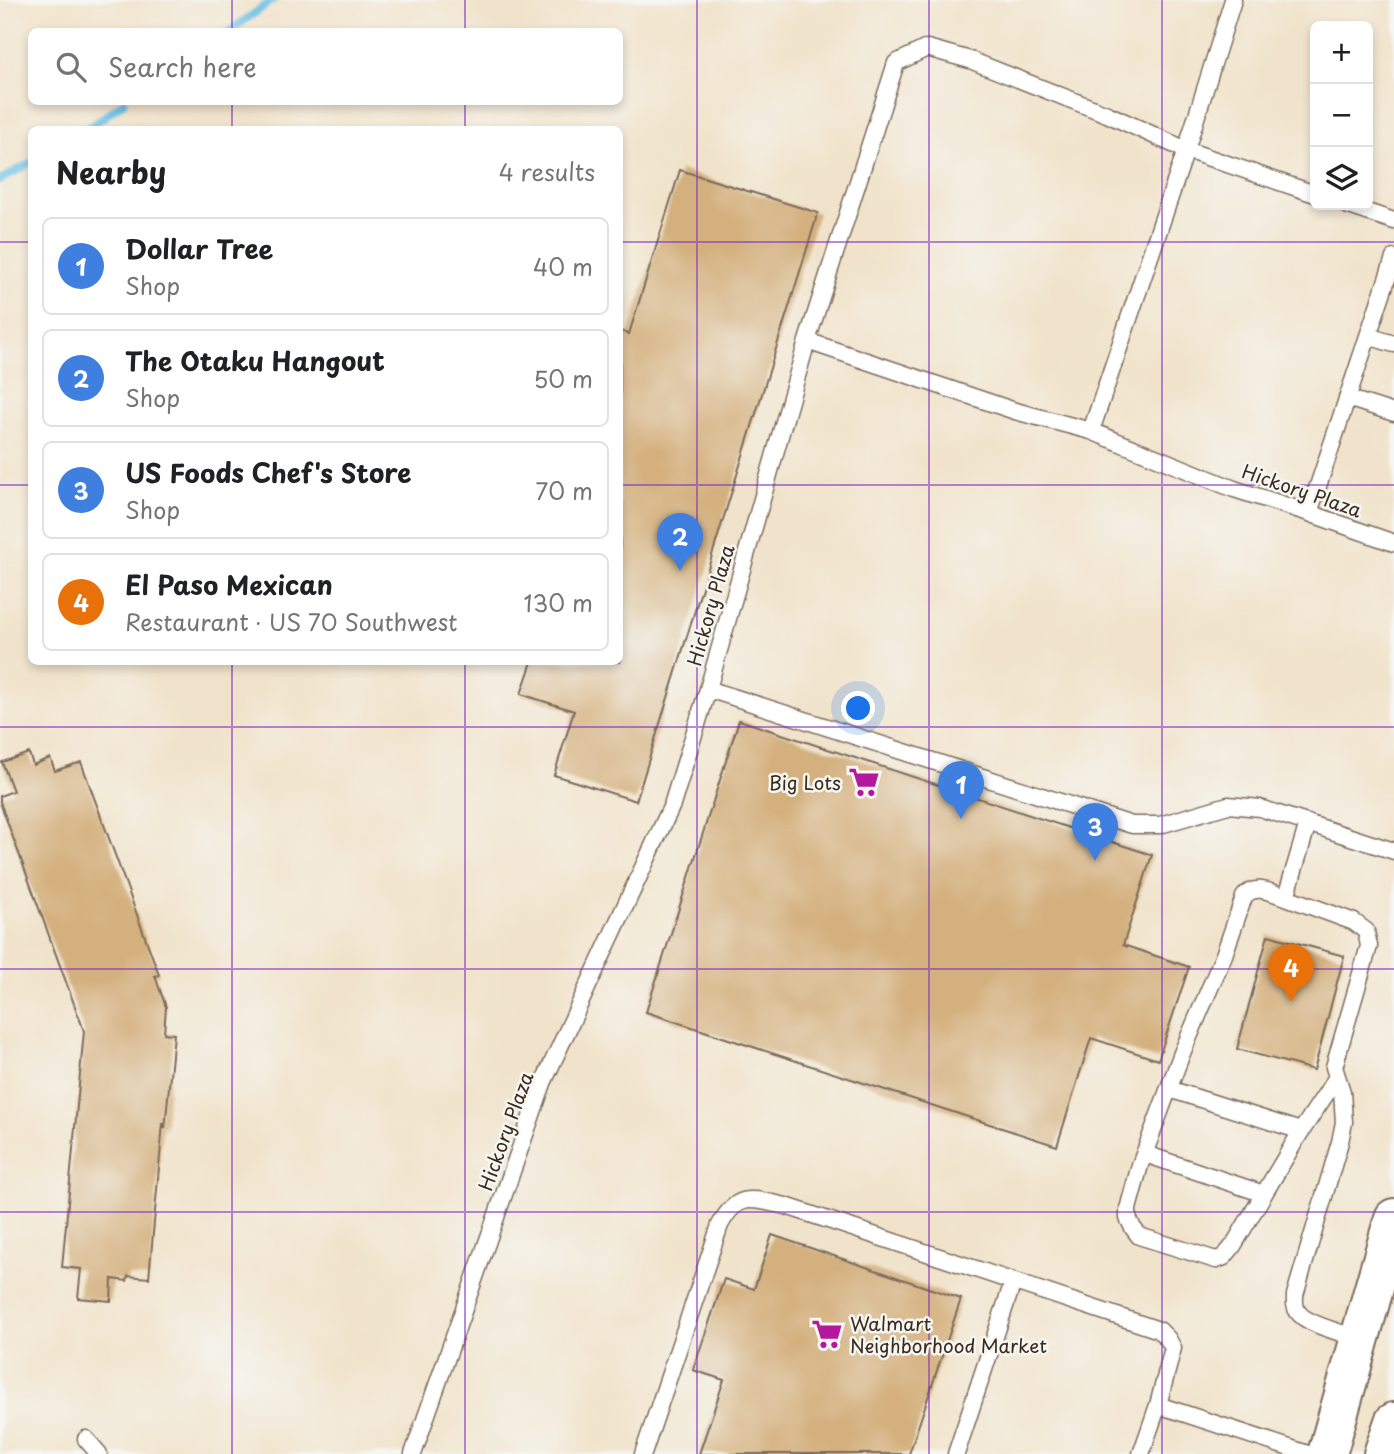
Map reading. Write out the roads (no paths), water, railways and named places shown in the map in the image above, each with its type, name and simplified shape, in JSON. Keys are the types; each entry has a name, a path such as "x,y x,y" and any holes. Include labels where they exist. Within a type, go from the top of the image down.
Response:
{"main road":[{"path":"1327,1454 1394,1218"},
{"path":"1384,1454 1394,1422"}],"lane":[{"path":"1091,431 1186,150 1233,0"},
{"path":"807,341 896,63 928,48 970,60 1107,114 1186,150 1310,192"},
{"path":"1361,210 1394,221"},
{"path":"1309,513 1393,267"},
{"path":"1378,307 1394,312"},
{"path":"1368,336 1394,344"},
{"name":"Hickory Plaza","path":"413,1454 544,1083 672,805 708,689 807,341 1015,411 1091,431 1234,489 1394,543"},
{"path":"1347,398 1394,413"},
{"path":"708,689 1132,825 1160,825 1228,805 1260,808 1394,851"},
{"path":"1286,897 1308,823"},
{"path":"1337,1077 1224,1257 1216,1260 1139,1236 1128,1218 1128,1209 1145,1154 1224,956 1244,897 1248,892 1264,890 1354,922 1366,931 1369,946 1334,1067 1342,1092 1344,1122 1294,1296 1299,1315 1308,1321 1360,1339"},
{"path":"1169,1089 1301,1131"},
{"path":"1145,1154 1264,1194"},
{"path":"643,1454 720,1225 728,1211 738,1202 751,1199 786,1206 1159,1330 1173,1348 1158,1405 1141,1454"},
{"path":"956,1454 1013,1282"},
{"path":"1158,1405 1308,1454"},
{"path":"86,1439 99,1454"}],"waterway":[{"path":"234,28 273,0"},
{"path":"91,126 120,105"},
{"path":"0,180 28,164"}],"place":[{"name":"The Otaku Hangout","path":"680,571"},
{"name":"Big Lots","path":"864,782"},
{"name":"Dollar Tree","path":"961,819"},
{"name":"US Foods Chef's Store","path":"1095,861"},
{"name":"El Paso Mexican","path":"1291,1002"},
{"name":"Walmart Neighborhood Market","path":"827,1334"}]}
